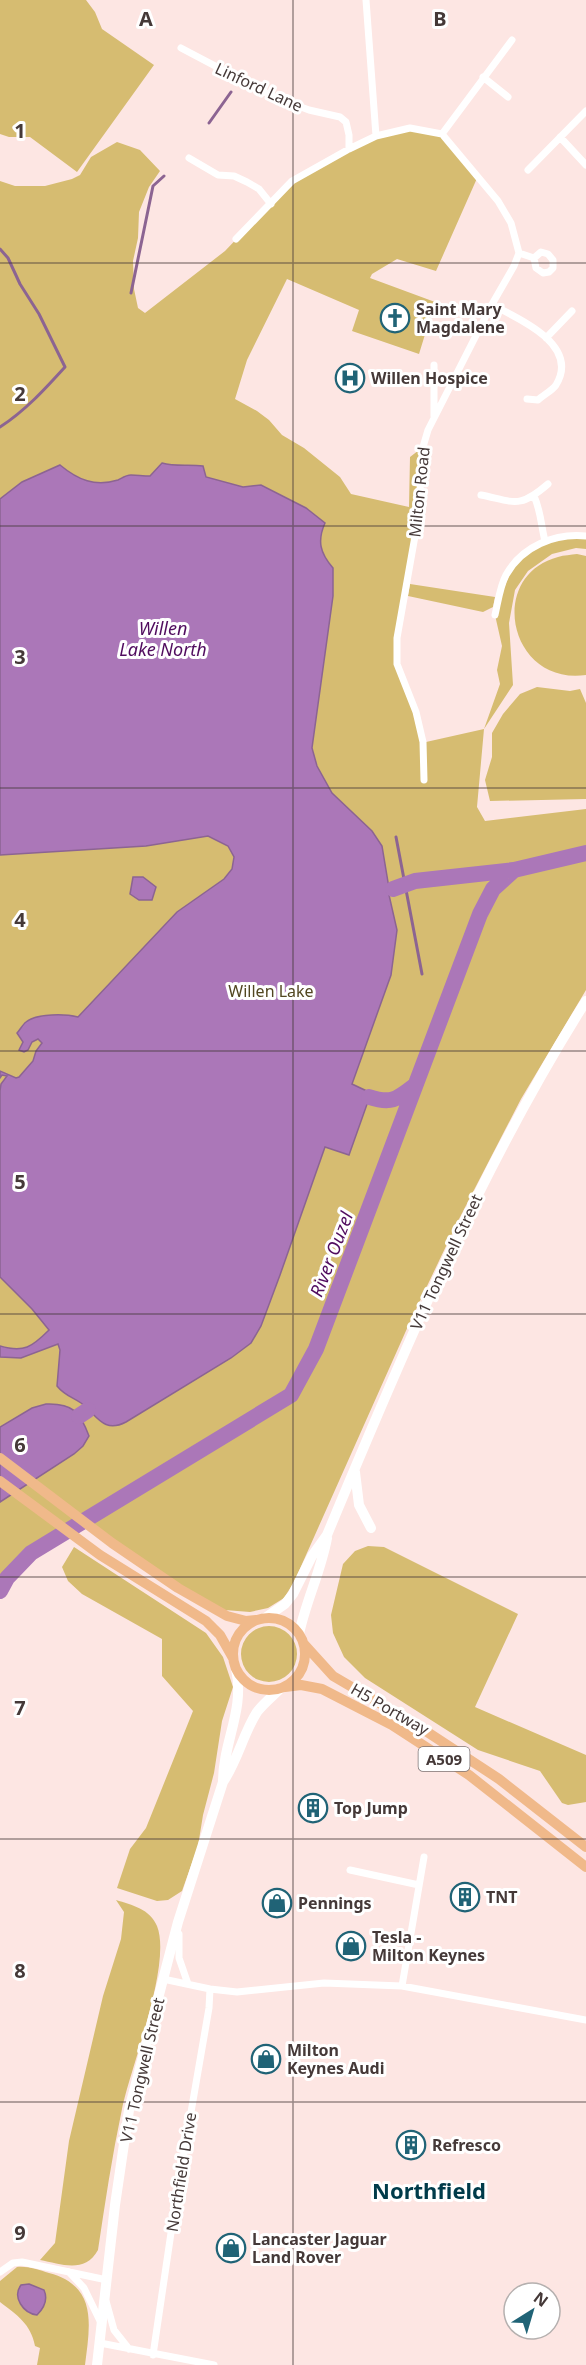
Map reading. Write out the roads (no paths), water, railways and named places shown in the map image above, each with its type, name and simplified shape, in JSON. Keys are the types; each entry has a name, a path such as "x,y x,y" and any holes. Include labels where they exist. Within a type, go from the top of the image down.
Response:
{"main road":[{"name":"A509","path":"0,1458 112,1543 212,1609 238,1620 285,1621 302,1639"},
{"path":"0,1481 100,1555 206,1621 220,1635 233,1658 236,1669"},
{"path":"233,1658 238,1635 246,1626 261,1619"},
{"path":"283,1688 292,1682 303,1669 305,1661 302,1639"},
{"name":"H5 Portway","path":"302,1639 315,1659 333,1676 416,1724 490,1773 586,1847"},
{"name":"A509","path":"236,1669 241,1677 255,1688 273,1690 283,1688"},
{"name":"H5 Portway","path":"283,1688 302,1685 322,1689 392,1725 469,1775 586,1867"}],"street":[{"path":"366,0 376,136"},
{"path":"442,134 512,40"},
{"name":"Linford Lane","path":"181,48 272,96 309,110 340,117 346,122 349,149"},
{"path":"483,77 508,98"},
{"path":"528,170 586,111"},
{"path":"236,240 301,174 376,136 410,128 442,134 498,201 511,223 519,253 534,258"},
{"path":"560,137 586,165"},
{"path":"189,158 218,175 234,176 247,182 259,189 271,204"},
{"name":"Milton Road","path":"424,780 423,742 416,712 397,664 397,638 418,519 423,447 434,418 519,253"},
{"path":"492,305 520,320 546,338 560,354 564,366 557,384 538,400 527,399"},
{"path":"546,338 572,311"},
{"path":"434,365 434,418"},
{"path":"481,495 518,503 534,496 548,484"},
{"path":"534,496 540,508 540,524 545,541"},
{"path":"495,615 506,576 513,566 535,546 559,537 586,536"},
{"name":"V11 Tongwell Street","path":"261,1619 285,1604 293,1594 312,1556 327,1535 424,1306 466,1218 518,1114 580,1018 586,1001"},
{"path":"355,1472 359,1505 371,1528"},
{"name":"V11 Tongwell Street","path":"302,1639 303,1614 323,1562 327,1535"},
{"name":"V11 Tongwell Street","path":"97,2365 115,2205 129,2110 178,1922 223,1782 223,1763 236,1720 239,1701 236,1669"},
{"name":"V11 Tongwell Street","path":"223,1782 234,1767 249,1726 258,1711 283,1688"},
{"path":"402,1986 424,1857"},
{"path":"350,1870 419,1885"},
{"path":"178,1922 179,1958 188,1984"},
{"path":"163,1979 237,1992 337,1982 402,1986 586,2019"},
{"name":"Northfield Drive","path":"153,2355 176,2199 209,2008 210,1989"},
{"path":"0,2272 13,2264 22,2262 107,2280"},
{"path":"67,2271 79,2280 102,2325"},
{"path":"105,2295 114,2330 129,2349"},
{"path":"100,2343 214,2365"}],"water":[{"name":"Willen Lake North","path":"162,463 203,466 206,477 243,487 261,485 306,508 325,523 321,536 321,547 333,568 333,596 312,748 317,766 332,793 372,831 382,846 389,888 393,889 389,895 397,930 391,975 352,1084 371,1093 349,1155 325,1147 261,1326 251,1343 231,1358 126,1422 112,1426 101,1422 81,1403 65,1394 57,1386 60,1350 58,1344 21,1358 0,1357 0,1346 15,1349 27,1347 38,1341 49,1330 0,1277 0,1091 1,1084 7,1076 2,1075 0,1078 0,1071 16,1078 33,1061 42,1043 38,1039 32,1042 28,1050 24,1052 19,1050 23,1042 17,1033 25,1023 44,1016 78,1017 177,912 224,879 232,869 234,857 228,846 208,836 146,846 0,855 0,499 22,482 60,465 73,475 87,481 102,483 129,475 150,476"},
{"path":"133,877 143,877 156,887 152,900 139,900 130,894"},
{"path":"46,1404 69,1407 79,1415 89,1436 74,1454 0,1502 0,1427 32,1408"},
{"path":"29,2284 44,2290 45,2293 45,2303 37,2315 23,2308 18,2299 21,2285"}],"waterway":[{"path":"209,123 231,92"},
{"path":"131,293 153,186 164,176"},
{"path":"0,249 8,258 20,284 39,314 65,367 26,407 0,427"},
{"path":"396,837 422,974"},
{"name":"River Ouzel","path":"0,1591 7,1578 31,1553 291,1395 316,1349 480,914 493,889 514,870 586,853"},
{"path":"393,889 415,881 514,870"},
{"path":"369,1097 383,1100 393,1099 414,1086"},
{"path":"79,1416 88,1410"}],"place":[{"name":"Saint Mary Magdalene","path":"395,318"},
{"name":"Willen Hospice","path":"350,378"},
{"name":"Top Jump","path":"313,1808"},
{"name":"TNT","path":"465,1897"},
{"name":"Pennings","path":"277,1903"},
{"name":"Tesla - Milton Keynes","path":"351,1946"},
{"name":"Milton Keynes Audi","path":"266,2059"},
{"name":"Refresco","path":"411,2145"},
{"name":"Lancaster Jaguar Land Rover","path":"231,2248"}],"district":[{"name":"Northfield","path":"429,2190"}],"park label":[{"name":"Willen Lake","path":"271,991"}]}
